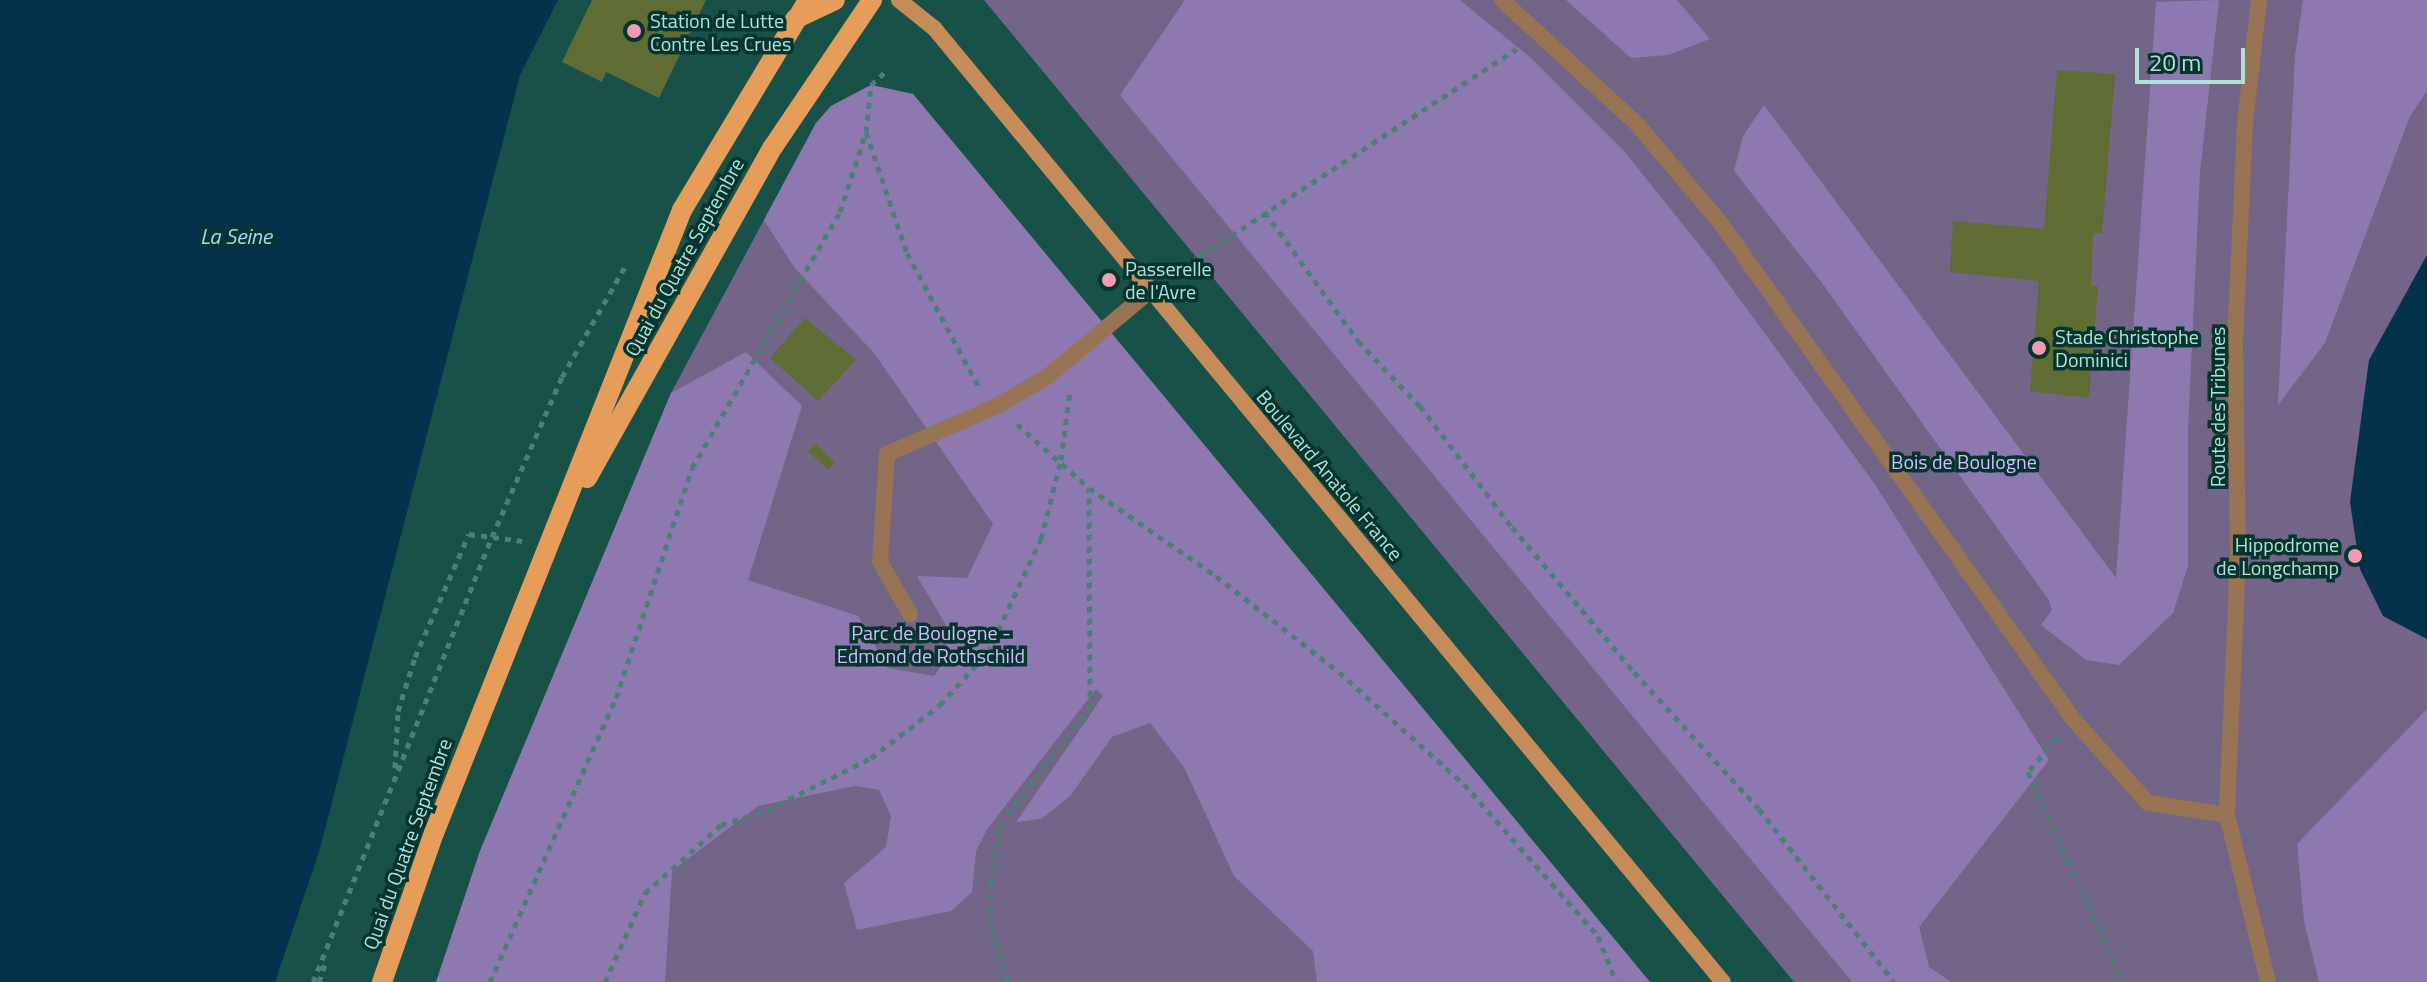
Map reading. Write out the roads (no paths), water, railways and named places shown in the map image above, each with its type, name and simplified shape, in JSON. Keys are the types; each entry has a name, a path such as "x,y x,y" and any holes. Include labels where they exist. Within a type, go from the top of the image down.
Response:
{"main road":[{"name":"Quai du Quatre Septembre","path":"382,982 434,833 682,210 793,20 808,0"},
{"path":"793,20 835,0"},
{"name":"Quai du Quatre Septembre","path":"550,545 773,147 872,0"},
{"name":"Boulevard Anatole France","path":"899,0 934,28 1723,982"}],"lane":[{"path":"1502,0 1637,124 1722,225 2073,719 2148,803 2227,815"},
{"name":"Route des Tribunes","path":"2259,0 2245,122 2236,328 2238,558 2227,815 2268,982"},
{"path":"910,614 880,562 887,454 995,407 1047,377 1151,290"}],"water":[{"name":"La Seine","path":"0,0 558,0 520,75 319,852 275,982 0,982"},
{"path":"2427,255 2427,639 2383,616 2360,569 2350,502 2369,360"}],"place":[{"name":"Station de Lutte Contre Les Crues","path":"634,31"},
{"name":"Passerelle de l'Avre","path":"1109,280"},
{"name":"Stade Christophe Dominici","path":"2039,348"},
{"name":"Hippodrome de Longchamp","path":"2355,556"}],"park label":[{"name":"Bois de Boulogne","path":"1964,461"},
{"name":"Parc de Boulogne - Edmond de Rothschild","path":"931,644"}]}
